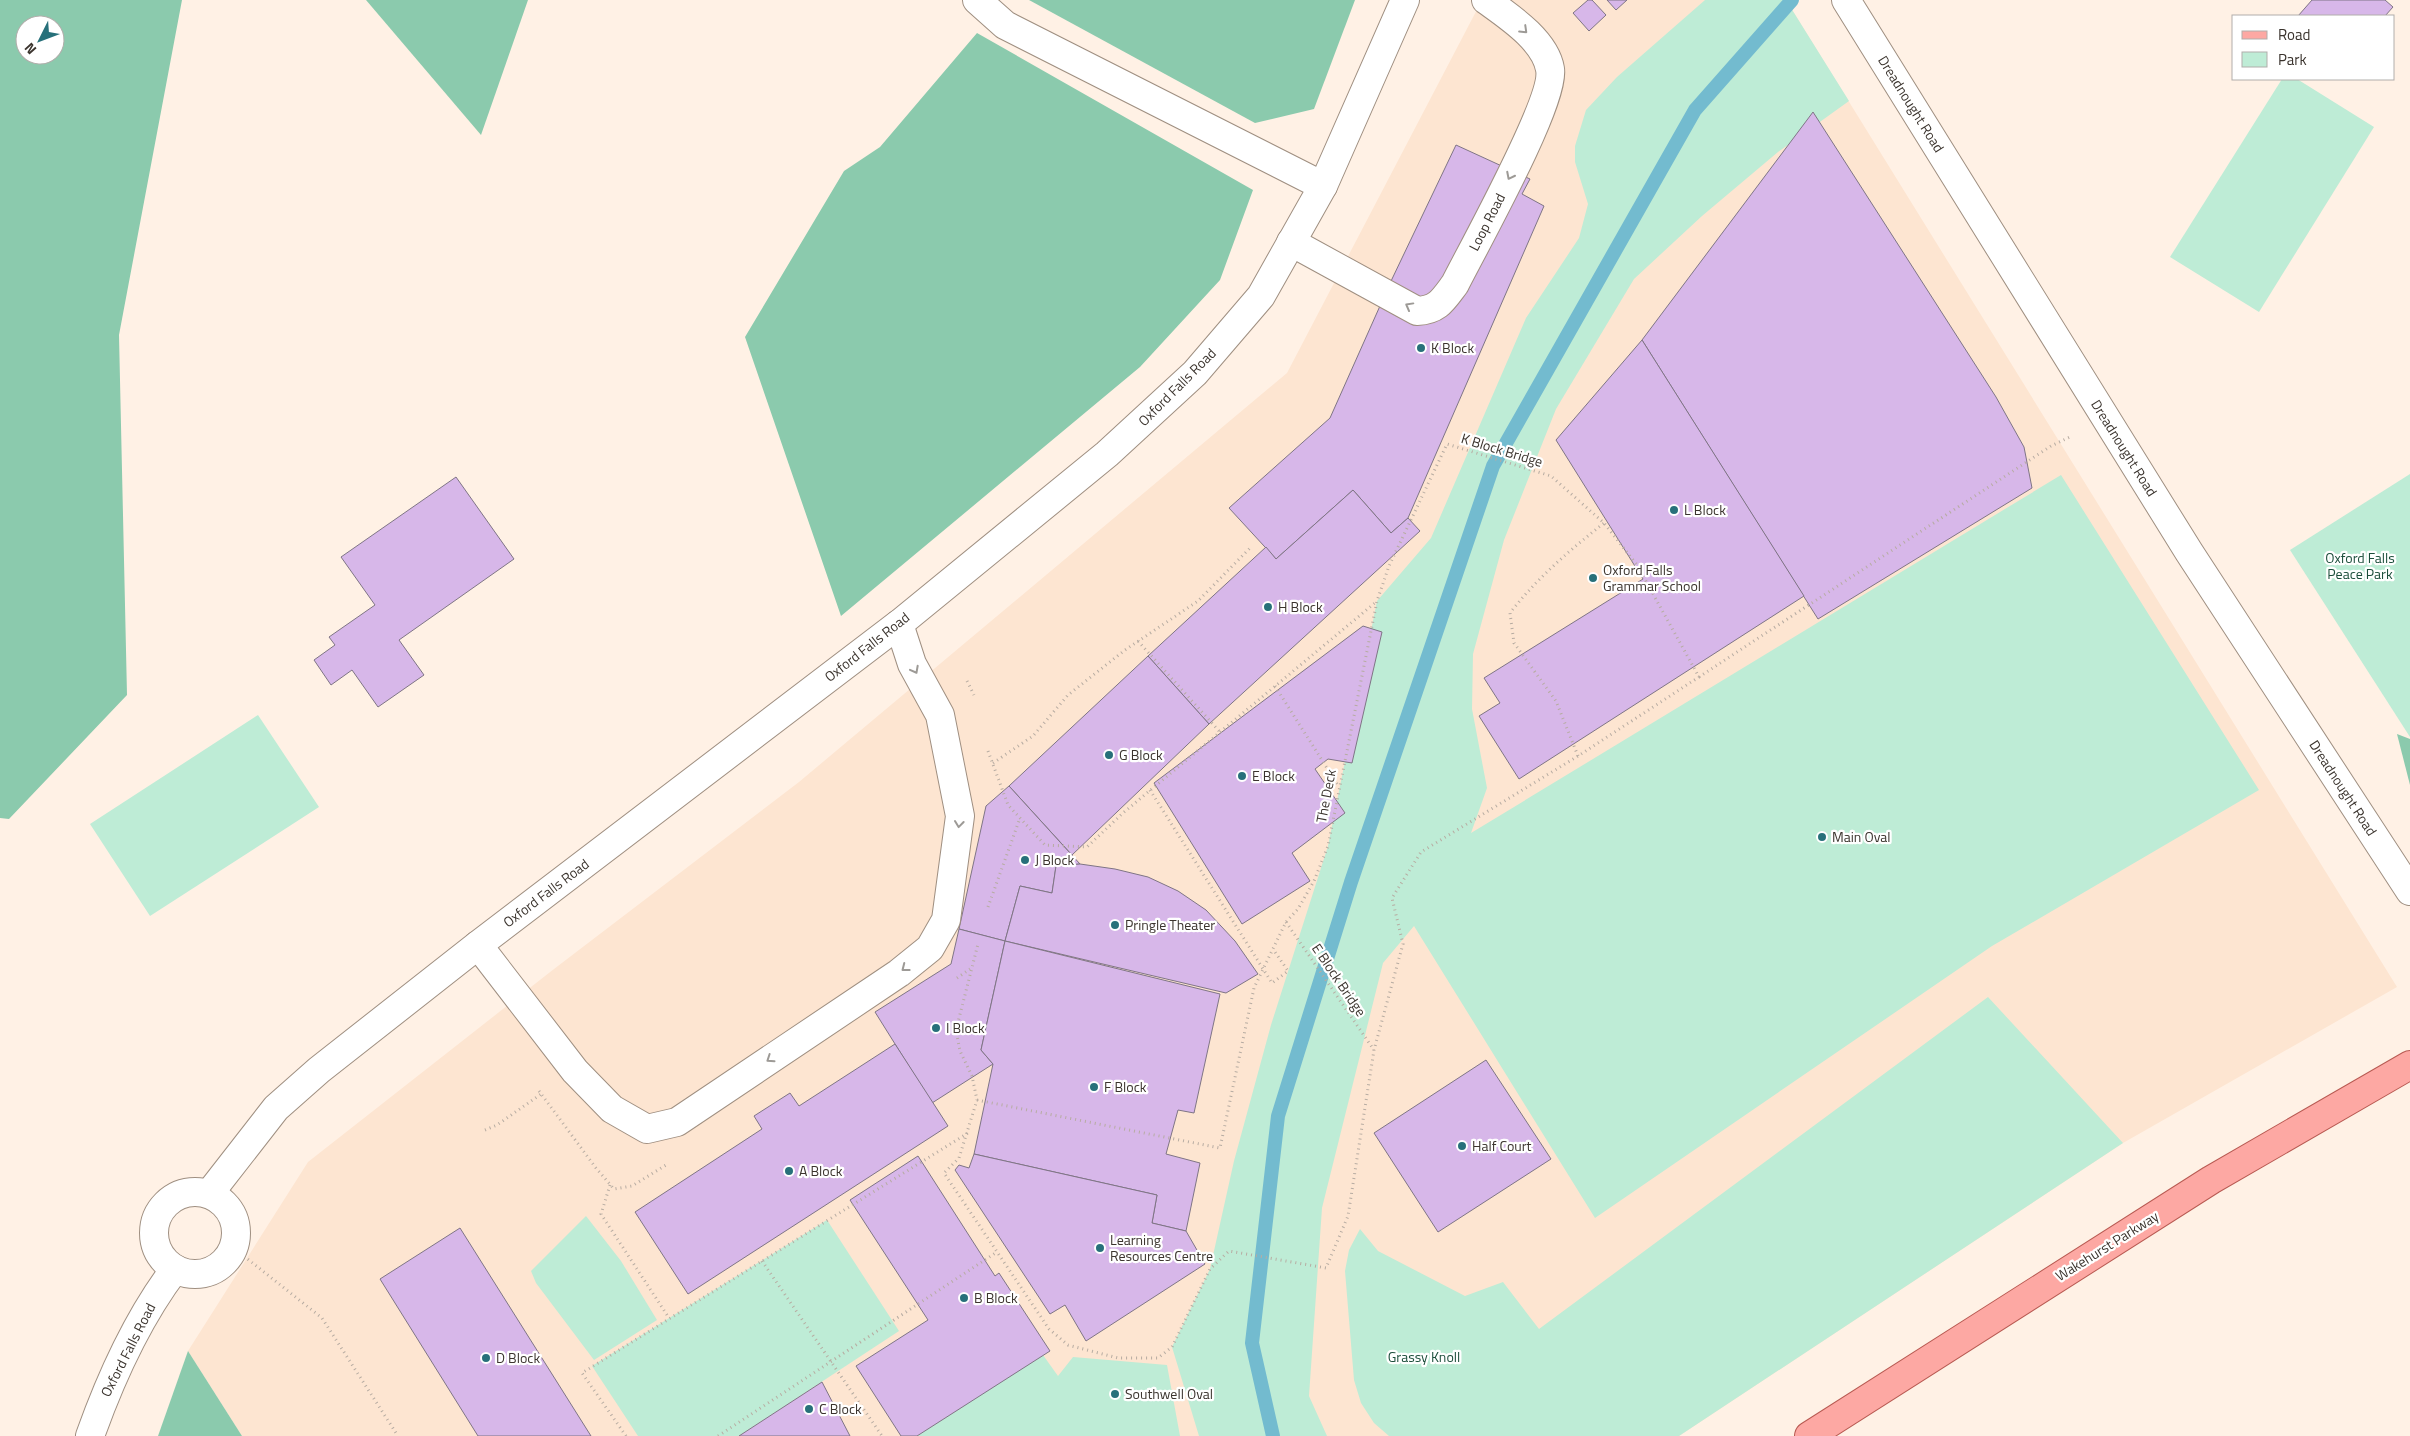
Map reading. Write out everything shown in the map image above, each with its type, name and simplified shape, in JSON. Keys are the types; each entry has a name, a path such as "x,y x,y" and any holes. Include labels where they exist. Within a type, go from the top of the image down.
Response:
{"main road":[{"name":"Wakehurst Parkway","path":"1809,1436 2211,1180 2410,1065"}],"street":[{"path":"977,0 1005,25 1323,186"},
{"name":"Oxford Falls Road","path":"209,1194 276,1108 319,1070 478,945 899,624 1107,454 1194,373 1261,296 1323,186 1405,0"},
{"name":"Loop Road","path":"1291,242 1417,311 1430,310 1442,302 1455,284 1516,164 1549,86 1550,69 1544,54 1525,30 1486,0"},
{"name":"Dreadnought Road","path":"1846,0 2209,583 2410,890"},
{"path":"478,945 575,1071 612,1109 647,1129 677,1122 899,973 930,948 946,920 960,816 940,715 912,664 899,624"},
{"path":"192,1192 209,1194 223,1202 232,1215 236,1232 234,1248 225,1262 212,1271 193,1274 175,1269 160,1256 154,1240 155,1222 162,1207 175,1196 192,1192"},
{"name":"Oxford Falls Road","path":"90,1436 109,1383 160,1289 175,1269"}],"path":[{"path":"978,942 956,1030 960,1051 972,1076 977,1100 959,1158 944,1173 1049,1329 1068,1345 1118,1358 1158,1358 1172,1348 1210,1269 1229,1251 1326,1268 1348,1216 1374,1050 1403,944 1392,898 1421,852 1578,756 2051,446 2106,419"},
{"name":"K Block Bridge","path":"1447,444 1551,476 1604,523"},
{"name":"The Deck","path":"977,1100 1220,1148 1254,988 1286,922 1298,909 1314,881 1328,846 1377,601 1389,566 1447,444"},
{"path":"1578,756 1556,700 1514,643 1510,612 1526,592 1564,556 1604,523 1637,565 1699,677"},
{"path":"993,763 1032,736 1068,695 1138,641 1198,601 1250,548"},
{"path":"986,747 1008,805 1045,846 1088,847 1150,790 1377,601"},
{"path":"1138,641 1220,732"},
{"path":"965,677 974,692 974,699"},
{"path":"1275,686 1339,787"},
{"path":"1150,790 1272,983 1288,972 1273,948"},
{"path":"986,916 1020,818"},
{"name":"E Block Bridge","path":"1286,922 1374,1050"},
{"path":"484,1130 497,1125 541,1094"},
{"path":"626,1436 582,1373 968,1133"},
{"path":"610,1185 601,1214 669,1318"},
{"path":"718,1436 997,1252"},
{"path":"240,1253 322,1318 398,1436"},
{"path":"762,1261 882,1436"}],"shaded area":[{"name":"Oxford Falls Grammar School","path":"1482,0 1786,0 2397,987 2123,1143 1679,1436 242,1436 188,1351 308,1162 554,969 799,782 1287,373"}],"green space":[{"path":"0,0 182,0 119,335 127,695 9,819 0,818"},
{"path":"366,0 528,0 481,135"},
{"path":"1029,0 1355,0 1314,109 1255,123"},
{"name":"Main Oval","path":"1705,0 1786,0 1849,101 1778,152 1702,216 1634,279 1556,409 1504,540 1473,654 1472,709 1487,788 1471,833 2061,475 2259,790 1992,946 1595,1218 1414,926 1383,963 1322,1208 1309,1396 1327,1436 1199,1436 1172,1347 1210,1269 1234,1161 1271,1025 1328,846 1377,601 1431,538 1526,318 1579,238 1588,204 1575,162 1575,146 1586,110 1617,77"},
{"path":"977,33 1253,190 1220,280 1140,367 841,616 745,337 844,171 880,147"},
{"path":"2281,80 2299,80 2374,127 2259,312 2170,257"},
{"name":"Oxford Falls Peace Park","path":"2410,474 2410,737 2290,550"},
{"path":"258,715 319,807 150,916 90,824"},
{"path":"2397,734 2410,739 2410,785"},
{"name":"Grassy Knoll","path":"1988,997 2123,1143 1679,1436 1389,1436 1374,1423 1361,1403 1354,1380 1345,1271 1349,1250 1360,1229 1378,1251 1465,1296 1503,1282 1539,1329"},
{"path":"586,1216 621,1261 657,1320 594,1360 536,1283 531,1271"},
{"path":"827,1220 899,1331 739,1436 638,1436 592,1366"},
{"path":"188,1351 242,1436 158,1436"},
{"path":"1043,1355 1058,1376 1073,1357 1167,1365 1180,1436 917,1436"}],"building":[{"path":"1588,0 1592,0 1606,15 1589,31 1573,13"},
{"path":"1607,0 1627,0 1616,10"},
{"path":"2312,0 2385,0 2393,7 2386,15 2299,15"},
{"path":"1813,112 1996,397 2024,447 2032,488 1818,619 1642,340"},
{"name":"K Block","path":"1456,145 1530,179 1522,194 1544,206 1408,518 1391,533 1353,490 1276,559 1229,508 1330,418 1392,279"},
{"name":"L Block","path":"1642,340 1804,596 1519,779 1479,716 1500,703 1484,678 1643,579 1556,440"},
{"path":"456,477 514,559 399,640 424,675 378,707 352,670 331,685 314,660 335,645 329,637 375,605 341,557"},
{"name":"H Block","path":"1353,490 1391,533 1408,518 1420,531 1209,724 1148,656 1266,547 1276,559"},
{"name":"E Block","path":"1363,626 1382,632 1352,763 1328,759 1315,769 1345,813 1292,853 1310,881 1242,924 1154,783"},
{"name":"G Block","path":"1148,656 1209,724 1072,855 1009,786"},
{"name":"J Block","path":"1009,786 1080,864 1056,866 1052,893 1020,886 1005,941 959,929 986,806"},
{"name":"Pringle Theater","path":"1080,864 1115,869 1148,877 1178,891 1206,910 1235,941 1258,974 1226,993 1005,941 1020,886 1052,893 1056,866"},
{"name":"I Block","path":"959,929 1005,941 981,1050 993,1064 932,1103 875,1012 951,964"},
{"name":"F Block","path":"1005,941 1220,994 1194,1113 1178,1110 1166,1154 1200,1163 1186,1231 1152,1223 1157,1195 974,1154 993,1064 981,1050"},
{"name":"A Block","path":"895,1044 948,1126 688,1294 635,1212 762,1129 754,1116 790,1093 799,1106"},
{"name":"Half Court","path":"1486,1060 1551,1159 1438,1232 1374,1133"},
{"name":"Learning Resources Centre","path":"974,1154 1157,1195 1152,1223 1186,1231 1205,1264 1086,1341 1065,1305 1050,1314 955,1170 959,1165 969,1168"},
{"name":"B Block","path":"918,1156 995,1276 999,1273 1050,1351 917,1436 901,1436 856,1366 928,1320 850,1200"},
{"name":"D Block","path":"460,1228 591,1436 478,1436 380,1279"},
{"name":"C Block","path":"822,1382 850,1436 739,1436"}],"waterway":[{"path":"1273,1436 1252,1343 1278,1116 1351,882 1493,466 1695,110 1792,0"}],"place":[{"name":"K Block","path":"1421,348"},
{"name":"L Block","path":"1674,510"},
{"name":"Oxford Falls Grammar School","path":"1593,578"},
{"name":"H Block","path":"1268,607"},
{"name":"G Block","path":"1109,755"},
{"name":"E Block","path":"1242,776"},
{"name":"Main Oval","path":"1822,837"},
{"name":"J Block","path":"1025,860"},
{"name":"Pringle Theater","path":"1115,925"},
{"name":"I Block","path":"936,1028"},
{"name":"F Block","path":"1094,1087"},
{"name":"Half Court","path":"1462,1146"},
{"name":"A Block","path":"789,1171"},
{"name":"Learning Resources Centre","path":"1100,1248"},
{"name":"B Block","path":"964,1298"},
{"name":"D Block","path":"486,1358"},
{"name":"Southwell Oval","path":"1115,1394"},
{"name":"C Block","path":"809,1409"}]}
